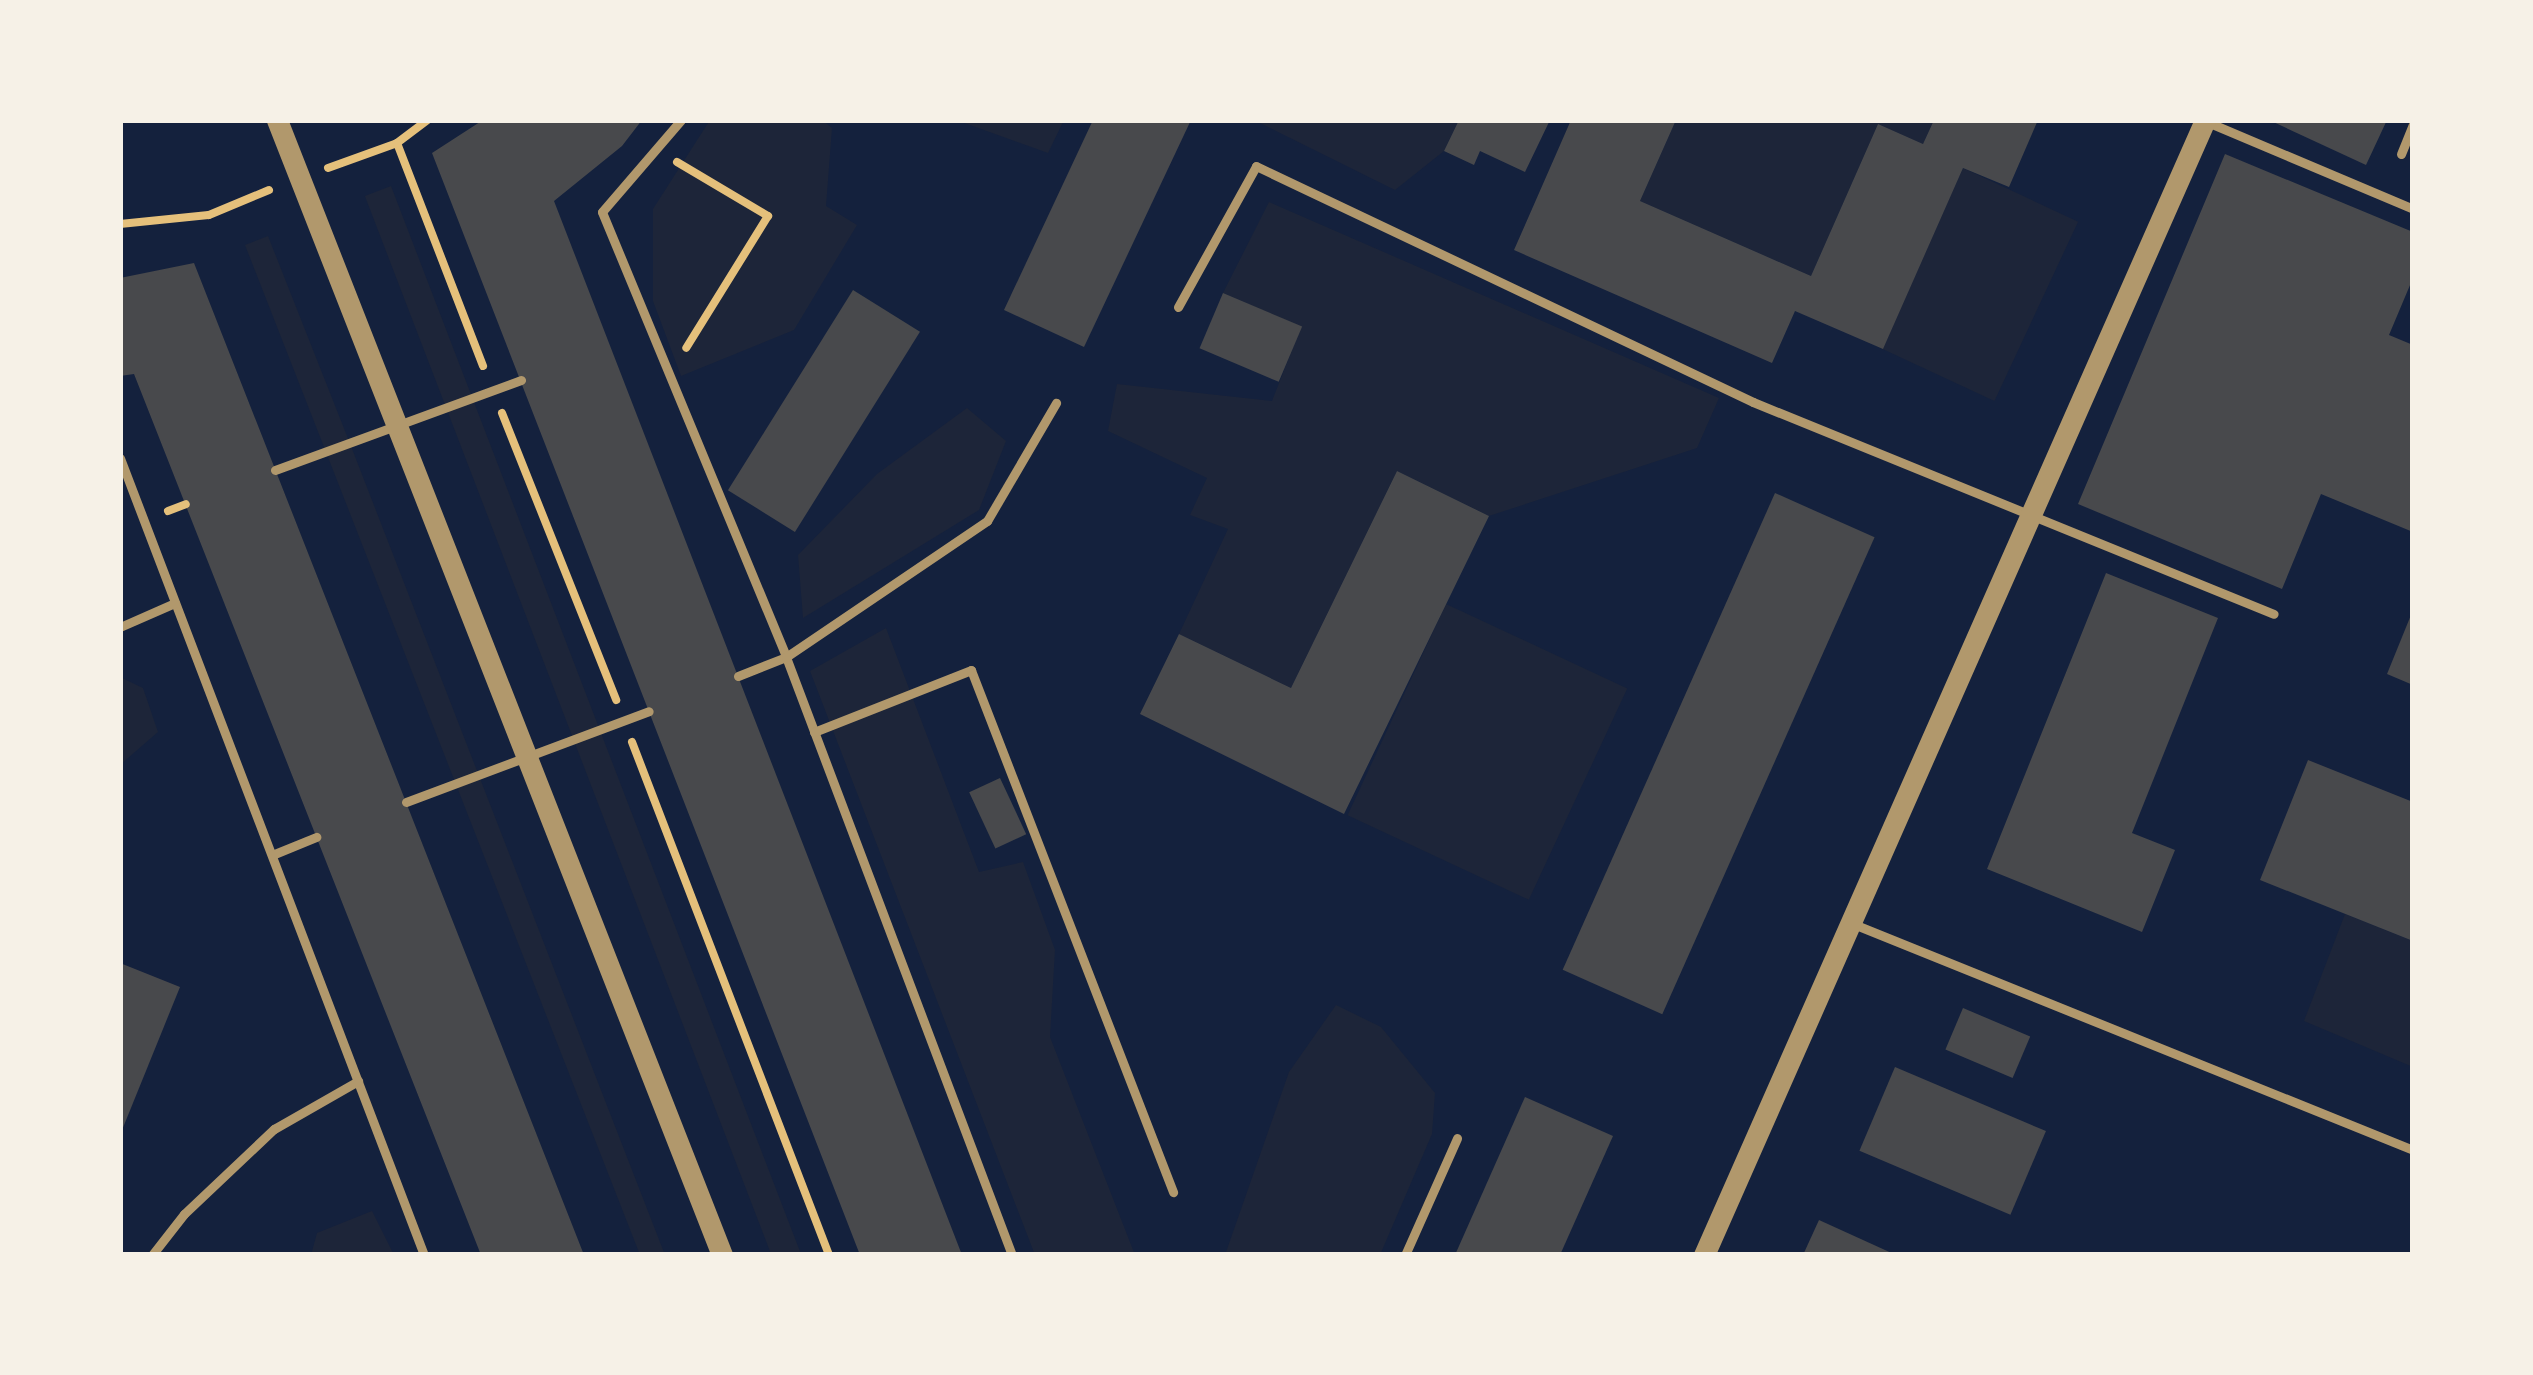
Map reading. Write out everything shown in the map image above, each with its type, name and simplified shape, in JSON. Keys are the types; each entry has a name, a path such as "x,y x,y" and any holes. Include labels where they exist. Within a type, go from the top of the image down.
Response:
{"street":[{"path":"277,120 722,1255"},
{"path":"1704,1255 2205,121"}],"lane":[{"path":"681,120 602,212 786,657 1012,1255"},
{"path":"2205,121 2413,209"},
{"path":"2401,154 2413,125"},
{"path":"1178,307 1256,166 1754,402 2029,520 2274,614"},
{"path":"275,470 520,380"},
{"path":"738,676 786,657 987,521 1056,404"},
{"path":"120,458 424,1255"},
{"path":"120,627 175,602"},
{"path":"814,732 971,670 1173,1192"},
{"path":"406,802 649,711"},
{"path":"272,855 316,837"},
{"path":"1851,923 2413,1150"},
{"path":"152,1255 184,1214 274,1129 358,1081"},
{"path":"1405,1255 1457,1138"}],"path":[{"path":"657,149 768,216 669,375"}],"shaded area":[{"path":"710,120 822,120 832,128 826,206 857,225 794,330 681,376 653,301 653,209"},
{"path":"956,120 1064,120 1048,153"},
{"path":"1254,120 1459,120 1444,151 1395,190"},
{"path":"1676,120 1934,120 1923,144 1878,124 1811,276 1640,201"},
{"path":"1963,168 2078,222 1994,401 1879,347"},
{"path":"391,186 801,1255 771,1255 365,196"},
{"path":"1269,202 1719,398 1697,448 1489,516 1397,471 1291,688 1179,634 1228,529 1190,515 1207,478 1108,431 1117,384 1272,401 1301,327 1223,293"},
{"path":"268,236 665,1255 640,1255 245,245"},
{"path":"967,408 1006,441 979,510 803,618 798,555 877,474"},
{"path":"1446,604 1627,689 1529,900 1348,815"},
{"path":"886,628 979,872 1023,862 1055,950 1050,1037 1135,1255 1035,1255 810,671"},
{"path":"120,677 143,688 158,732 120,765"},
{"path":"2345,914 2413,941 2413,1067 2304,1021"},
{"path":"1336,1005 1381,1027 1435,1093 1432,1134 1380,1255 1225,1255 1289,1072"},
{"path":"372,1211 394,1255 311,1255 317,1233"}],"building":[{"path":"483,120 642,120 622,146 554,201 962,1255 860,1255 432,153"},
{"path":"1093,120 1191,120 1084,347 1004,310"},
{"path":"1459,120 1550,120 1525,172 1480,151 1474,165 1444,151"},
{"path":"1571,120 1676,120 1640,201 1811,276 1878,124 1923,144 1934,120 2038,120 2009,187 1963,168 1883,349 1795,311 1772,363 1514,250"},
{"path":"2269,120 2387,120 2366,165"},
{"path":"2225,154 2413,232 2413,278 2389,335 2413,345 2413,532 2321,494 2282,589 2078,504"},
{"path":"194,263 584,1255 481,1255 134,374 120,376 120,278"},
{"path":"853,290 920,332 795,532 728,490"},
{"path":"1223,293 1302,327 1279,382 1200,348"},
{"path":"1397,471 1489,516 1344,814 1140,714 1179,634 1291,688"},
{"path":"1775,493 1875,537 1662,1014 1563,970"},
{"path":"2106,573 2218,618 2132,833 2175,850 2142,932 1987,869"},
{"path":"2413,610 2413,685 2387,674"},
{"path":"2308,760 2413,802 2413,941 2260,880"},
{"path":"1000,778 1026,834 995,849 969,792"},
{"path":"120,963 180,987 120,1135"},
{"path":"1963,1008 2030,1037 2013,1078 1945,1049"},
{"path":"1895,1067 2046,1131 2010,1215 1859,1151"},
{"path":"1525,1097 1613,1136 1560,1255 1455,1255"},
{"path":"1819,1220 1896,1255 1803,1255"}]}
